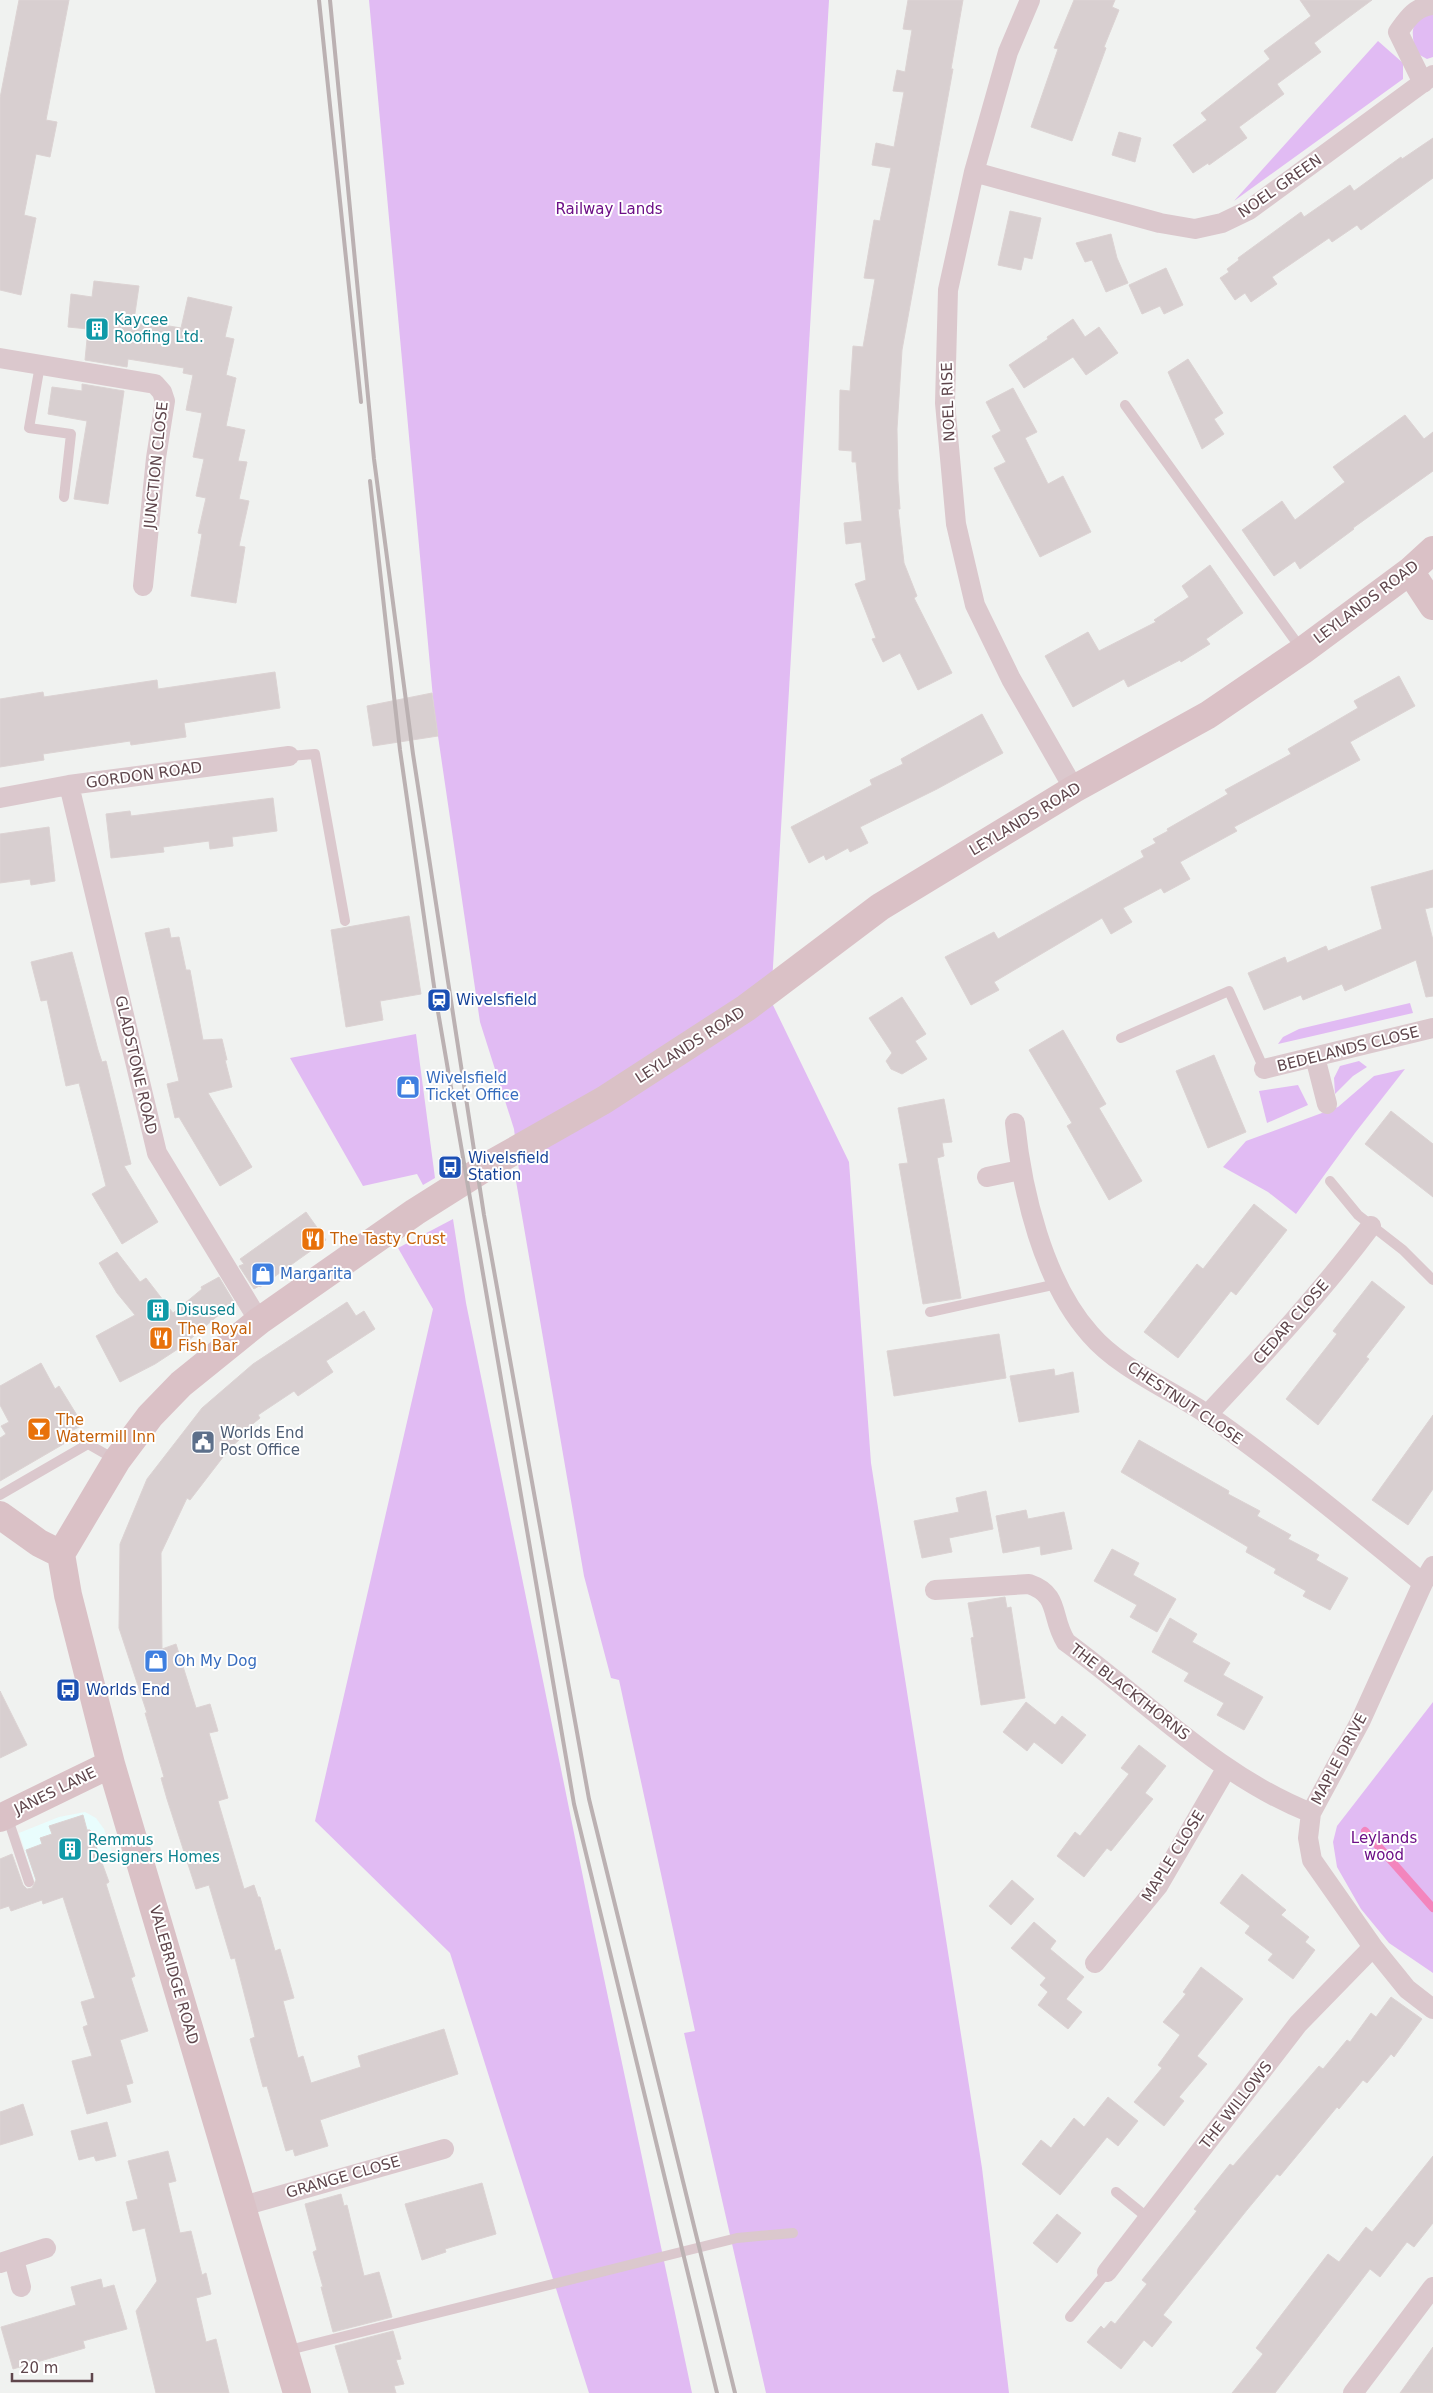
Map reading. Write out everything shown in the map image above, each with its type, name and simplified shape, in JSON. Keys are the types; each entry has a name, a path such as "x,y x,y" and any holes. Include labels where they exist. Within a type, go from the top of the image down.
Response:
{"street":[{"name":"NOEL RISE","path":"1030,0 1008,52 974,172 948,290 945,403 956,524 975,605 1011,679 1074,789"},
{"name":"NOEL GREEN","path":"974,172 1160,223 1195,229 1222,223 1249,210 1428,79 1398,32 1410,15 1421,7 1433,5"},
{"name":"JUNCTION CLOSE","path":"0,358 155,384 162,392 165,401 156,458 143,586"},
{"name":"LEYLANDS ROAD","path":"61,1554 116,1460 150,1416 181,1384 259,1321 415,1212 491,1164 604,1100 746,1008 880,907 1074,789 1208,715 1302,651 1410,571 1433,550"},
{"path":"1410,571 1433,606"},
{"name":"GORDON ROAD","path":"0,798 69,785 289,756"},
{"name":"GLADSTONE ROAD","path":"69,785 157,1154 259,1321"},
{"name":"BEDELANDS CLOSE","path":"1264,1070 1433,1028"},
{"path":"1315,1057 1327,1104"},
{"name":"CHESTNUT CLOSE","path":"1015,1123 1020,1170 1049,1267 1090,1334 1128,1366 1207,1415 1314,1494 1428,1574"},
{"path":"987,1177 1020,1170"},
{"name":"CEDAR CLOSE","path":"1207,1415 1285,1330 1348,1257 1371,1226"},
{"path":"0,1514 39,1543 61,1554"},
{"name":"VALEBRIDGE ROAD","path":"61,1554 68,1595 111,1764 297,2393"},
{"name":"MAPLE DRIVE","path":"1428,1574 1360,1722 1311,1814 1308,1838 1312,1860 1374,1947 1407,1989 1433,2009"},
{"name":"THE BLACKTHORNS","path":"935,1590 1029,1584 1039,1587 1048,1593 1060,1632 1066,1642 1226,1769 1280,1801 1311,1814"},
{"name":"JANES LANE","path":"3,1816 111,1764"},
{"name":"MAPLE CLOSE","path":"1095,1963 1158,1886 1226,1769"},
{"name":"THE WILLOWS","path":"1107,2272 1298,2024 1374,1947"},
{"name":"GRANGE CLOSE","path":"243,2206 444,2149"},
{"path":"21,2287 7,2261 46,2248"},
{"path":"1353,2393 1433,2287"}],"lane":[{"path":"40,364 29,428 71,434 64,498"},
{"path":"1125,405 1302,651"},
{"path":"289,756 315,754 345,921"},
{"path":"1121,1038 1230,992 1264,1070"},
{"path":"1330,1181 1358,1215 1403,1250 1433,1280"},
{"path":"930,1312 1058,1284"},
{"path":"0,1495 88,1444 116,1460"},
{"path":"3,1816 29,1882"},
{"path":"1116,2192 1148,2218"},
{"path":"284,2351 737,2238 793,2233"},
{"path":"1070,2317 1107,2272"}],"shaded area":[{"path":"85,1812 96,1818 104,1829 113,1855 35,1881 19,1833 59,1817"}],"green space":[{"name":"Railway Lands","path":"369,0 829,0 771,1001 849,1162 871,1463 982,2168 1009,2393 766,2393 684,2033 695,2031 619,1680 611,1678 584,1576 516,1181 520,1179 514,1129 480,1022 434,709"},
{"path":"1433,14 1433,57 1427,59 1416,53 1413,33 1416,23 1420,19"},
{"path":"1378,41 1403,63 1403,79 1234,201"},
{"path":"1410,1003 1413,1013 1278,1044 1283,1037 1299,1029"},
{"path":"416,1034 435,1178 423,1185 417,1174 363,1186 290,1058"},
{"path":"1359,1061 1367,1067 1353,1076 1335,1094 1334,1078 1340,1066"},
{"path":"1405,1069 1355,1133 1296,1214 1268,1192 1223,1167 1246,1141 1338,1107 1374,1076"},
{"path":"1298,1085 1308,1105 1267,1123 1259,1091"},
{"path":"453,1219 466,1303 594,1931 692,2393 589,2393 450,1953 315,1821 433,1309 398,1248"},
{"name":"Leylands wood","path":"1433,1702 1433,1973 1389,1943 1361,1909 1337,1867 1333,1842 1337,1826"}],"building":[{"path":"19,0 69,0 46,120 57,122 50,157 36,154 24,215 36,218 21,295 0,290 0,98"},
{"path":"908,0 963,0 951,69 953,69 902,350 897,429 900,509 898,509 904,563 917,596 914,598 952,673 918,690 900,653 883,662 872,639 876,638 855,584 866,580 861,542 846,544 844,523 862,521 856,462 852,462 852,451 839,450 840,390 850,391 853,346 863,347 875,279 864,278 874,220 880,221 891,168 872,165 876,143 894,147 904,92 893,91 897,70 905,72 912,30 903,29"},
{"path":"1074,0 1115,0 1112,7 1119,10 1104,47 1106,48 1072,141 1031,127 1058,49 1054,48"},
{"path":"1300,0 1372,0 1314,43 1321,52 1277,84 1284,94 1239,127 1247,138 1209,165 1208,163 1193,173 1173,145 1207,120 1201,113 1270,59 1264,51 1311,16"},
{"path":"1119,132 1141,138 1135,162 1112,155"},
{"path":"1433,138 1433,178 1361,230 1357,225 1332,242 1329,238 1272,277 1277,284 1251,302 1245,293 1235,300 1220,278 1229,272 1227,269 1239,260 1238,258 1301,212 1304,217 1350,185 1354,191 1401,157 1402,159"},
{"path":"1010,211 1041,218 1032,259 1024,257 1021,270 998,265"},
{"path":"1111,234 1117,258 1128,283 1106,292 1092,260 1085,262 1076,243"},
{"path":"1166,268 1183,305 1164,314 1160,306 1142,314 1129,285"},
{"path":"94,281 139,286 134,320 181,328 188,297 232,307 225,337 234,339 226,375 236,378 226,426 245,430 238,461 247,462 239,499 249,501 239,546 245,547 236,603 191,596 202,534 198,533 206,498 196,496 204,459 193,457 202,413 186,410 193,375 183,373 184,368 128,359 127,367 85,360 88,329 68,327 71,294 92,297"},
{"path":"1073,319 1085,337 1099,327 1118,353 1086,375 1073,357 1024,388 1009,365 1048,339 1047,337"},
{"path":"1188,359 1223,413 1214,419 1224,434 1202,449 1168,372"},
{"path":"82,384 124,391 108,504 74,499 87,421 48,414 52,387 82,391"},
{"path":"1013,388 1037,432 1025,438 1048,484 1063,476 1091,532 1040,557 994,468 1006,462 992,436 1001,431 986,402"},
{"path":"1405,415 1424,439 1433,432 1433,471 1353,528 1300,569 1295,561 1274,576 1242,530 1282,501 1295,520 1345,482 1333,467"},
{"path":"1210,565 1243,613 1206,639 1210,644 1181,662 1180,660 1128,687 1124,679 1073,707 1045,656 1088,632 1099,651 1156,622 1154,620 1189,597 1182,586"},
{"path":"275,672 280,708 184,723 186,737 131,745 130,741 43,754 44,760 0,767 0,699 43,692 44,697 157,680 158,689"},
{"path":"1399,676 1415,706 1350,742 1360,760 1234,827 1237,831 1180,862 1190,879 1164,893 1161,888 1123,908 1132,922 1111,934 1102,918 994,982 999,990 971,1005 945,957 994,932 998,939 1144,857 1141,851 1156,843 1153,839 1168,831 1167,829 1228,794 1225,790 1291,754 1288,749 1358,708 1354,701"},
{"path":"432,693 438,736 373,746 367,706"},
{"path":"982,714 1003,753 937,789 860,827 868,843 850,852 848,848 826,860 824,855 809,863 791,827 872,785 870,780 903,764 901,759"},
{"path":"273,798 277,831 232,837 233,846 210,849 209,841 163,847 164,852 111,858 106,814 130,811 131,816"},
{"path":"49,827 55,881 31,885 30,879 0,883 0,834"},
{"path":"1433,870 1433,907 1425,909 1433,940 1433,996 1426,997 1416,960 1345,991 1342,984 1303,1000 1301,995 1264,1010 1248,973 1285,957 1287,963 1326,946 1328,951 1382,929 1371,887"},
{"path":"409,916 421,994 380,1001 383,1020 346,1027 331,930"},
{"path":"169,928 171,938 179,937 186,970 190,970 203,1040 222,1039 227,1060 225,1060 232,1087 208,1093 252,1167 220,1186 179,1117 175,1118 167,1084 179,1081 145,933"},
{"path":"72,952 98,1050 102,1062 106,1061 131,1164 124,1166 158,1222 122,1244 92,1194 106,1186 79,1083 66,1086 47,1000 41,1001 31,962"},
{"path":"902,997 926,1034 915,1041 927,1059 902,1074 891,1069 886,1061 892,1053 869,1018"},
{"path":"1063,1030 1106,1104 1099,1108 1142,1181 1109,1200 1067,1126 1072,1123 1029,1050"},
{"path":"1214,1055 1246,1132 1208,1148 1176,1071"},
{"path":"944,1099 952,1142 942,1143 944,1156 937,1158 961,1298 923,1304 899,1164 908,1163 898,1108"},
{"path":"1391,1111 1433,1144 1433,1197 1365,1144"},
{"path":"1254,1204 1287,1230 1236,1295 1231,1291 1178,1358 1144,1332 1197,1264 1203,1269"},
{"path":"306,1212 326,1240 260,1287 254,1289 239,1266 244,1264 240,1259"},
{"path":"117,1252 140,1282 146,1278 173,1313 202,1289 201,1287 219,1277 234,1302 181,1347 155,1364 120,1382 96,1336 135,1315 117,1293 99,1263"},
{"path":"1372,1281 1405,1307 1366,1357 1369,1359 1318,1425 1286,1399 1337,1334 1333,1331"},
{"path":"347,1302 356,1316 364,1311 375,1329 326,1361 333,1372 298,1396 294,1391 258,1415 260,1418 237,1437 239,1440 230,1448 190,1500 187,1498 161,1553 162,1649 176,1644 196,1708 210,1704 218,1731 209,1733 228,1798 218,1801 244,1889 254,1885 258,1897 260,1897 275,1951 280,1949 294,1998 283,2001 298,2058 303,2056 311,2083 361,2067 358,2056 444,2029 458,2074 320,2120 328,2146 295,2156 293,2149 286,2151 267,2086 263,2087 250,2039 255,2037 235,1958 231,1959 209,1885 196,1889 167,1799 161,1778 164,1777 145,1713 147,1713 119,1628 120,1544 147,1479 202,1408 253,1364"},
{"path":"999,1334 1006,1378 894,1396 887,1351"},
{"name":"The Watermill Inn","path":"41,1363 55,1389 59,1386 83,1425 71,1431 73,1435 66,1440 67,1442 0,1481 0,1438 6,1434 1,1426 9,1422 0,1405 0,1386"},
{"path":"1054,1369 1055,1376 1073,1372 1079,1412 1019,1422 1010,1376"},
{"path":"1433,1415 1433,1489 1408,1525 1372,1500"},
{"path":"1139,1440 1229,1491 1228,1494 1260,1511 1257,1516 1291,1535 1288,1539 1319,1555 1316,1560 1348,1578 1330,1610 1303,1596 1306,1591 1274,1573 1276,1569 1246,1552 1248,1547 1121,1472"},
{"path":"986,1491 993,1529 949,1538 952,1552 922,1558 914,1521 959,1512 956,1498"},
{"path":"1026,1510 1028,1519 1064,1512 1072,1549 1041,1555 1040,1546 1003,1553 996,1516"},
{"path":"1112,1549 1139,1563 1133,1575 1176,1599 1157,1632 1130,1617 1137,1605 1094,1581"},
{"path":"1005,1597 1007,1608 1011,1607 1025,1698 981,1705 971,1638 974,1637 968,1603"},
{"path":"1170,1618 1197,1634 1192,1642 1230,1663 1223,1675 1263,1697 1244,1730 1217,1715 1224,1703 1184,1681 1189,1673 1152,1652"},
{"path":"0,1691 27,1745 0,1758"},
{"path":"1026,1702 1055,1725 1062,1716 1086,1735 1062,1764 1034,1742 1027,1751 1003,1732"},
{"path":"1139,1745 1166,1766 1145,1793 1153,1799 1111,1851 1107,1848 1084,1877 1057,1856 1075,1832 1080,1836 1129,1774 1121,1768"},
{"path":"83,1815 87,1830 90,1830 109,1882 106,1884 135,1976 131,1978 148,2031 120,2040 133,2083 126,2085 131,2102 87,2114 72,2061 92,2056 83,2027 88,2025 81,2002 95,1998 63,1897 43,1904 42,1900 11,1911 9,1906 0,1909 0,1859 12,1854 23,1885 27,1889 32,1888 36,1880 26,1850 42,1844 40,1838 52,1834 49,1826"},
{"path":"1242,1874 1286,1910 1281,1915 1309,1937 1305,1942 1315,1950 1293,1979 1268,1960 1273,1954 1245,1933 1250,1926 1220,1903"},
{"path":"1012,1880 1034,1899 1011,1925 989,1906"},
{"path":"1034,1922 1056,1941 1050,1949 1084,1977 1066,1999 1082,2012 1068,2029 1038,2005 1048,1992 1040,1985 1046,1978 1011,1948"},
{"path":"1201,1967 1243,1999 1197,2056 1207,2064 1179,2097 1184,2101 1164,2126 1134,2102 1162,2068 1158,2065 1180,2035 1163,2022 1186,1994 1183,1992"},
{"path":"1391,1997 1422,2019 1394,2057 1391,2054 1367,2083 1363,2080 1339,2109 1337,2107 1280,2176 1277,2174 1247,2210 1163,2315 1172,2322 1152,2347 1144,2340 1121,2369 1087,2342 1101,2326 1104,2329 1111,2321 1115,2324 1147,2284 1142,2280 1197,2211 1194,2209 1230,2164 1233,2166 1319,2066 1323,2069 1347,2040 1350,2042 1371,2013 1376,2017"},
{"path":"1108,2097 1138,2121 1118,2146 1107,2137 1060,2195 1022,2164 1041,2140 1051,2148 1074,2118 1084,2127"},
{"path":"23,2104 33,2135 0,2145 0,2112"},
{"path":"107,2122 116,2156 96,2161 94,2156 79,2160 71,2131"},
{"path":"168,2151 176,2181 168,2183 180,2233 191,2231 202,2275 206,2273 211,2294 196,2298 206,2342 216,2339 229,2393 156,2393 136,2311 157,2281 145,2228 133,2231 126,2202 138,2199 128,2161"},
{"path":"1433,2156 1433,2223 1414,2247 1407,2242 1380,2277 1370,2269 1275,2393 1232,2393 1263,2354 1256,2348 1328,2254 1339,2262 1366,2227 1372,2232"},
{"path":"482,2183 496,2234 445,2249 446,2252 422,2260 405,2204"},
{"path":"341,2194 344,2206 347,2205 364,2276 379,2272 392,2317 333,2332 313,2252 317,2250 305,2204"},
{"path":"1057,2214 1081,2233 1057,2263 1033,2243"},
{"path":"101,2279 103,2288 114,2285 127,2329 83,2341 85,2348 13,2369 1,2327 76,2305 71,2287"},
{"path":"393,2331 401,2359 396,2360 404,2384 394,2386 396,2393 349,2393 335,2346"},
{"path":"1433,2347 1433,2393 1400,2393"}],"waterway":[{"path":"1365,1831 1433,1908"}],"railway":[{"path":"319,0 361,402"},
{"path":"330,0 374,459 413,754 484,1215 589,1799 735,2393"},
{"path":"370,481 400,750 436,1000 574,1804 717,2393"}],"place":[{"name":"Kaycee Roofing Ltd.","path":"97,329"},
{"name":"Wivelsfield","path":"439,1000"},
{"name":"Wivelsfield Ticket Office","path":"408,1087"},
{"name":"Wivelsfield Station","path":"450,1167"},
{"name":"The Tasty Crust","path":"313,1239"},
{"name":"Margarita","path":"263,1274"},
{"name":"Disused","path":"158,1310"},
{"name":"The Royal Fish Bar","path":"161,1338"},
{"name":"The Watermill Inn","path":"39,1429"},
{"name":"Worlds End Post Office","path":"203,1442"},
{"name":"Oh My Dog","path":"156,1661"},
{"name":"Worlds End","path":"68,1690"},
{"name":"Remmus Designers Homes","path":"70,1849"}]}
